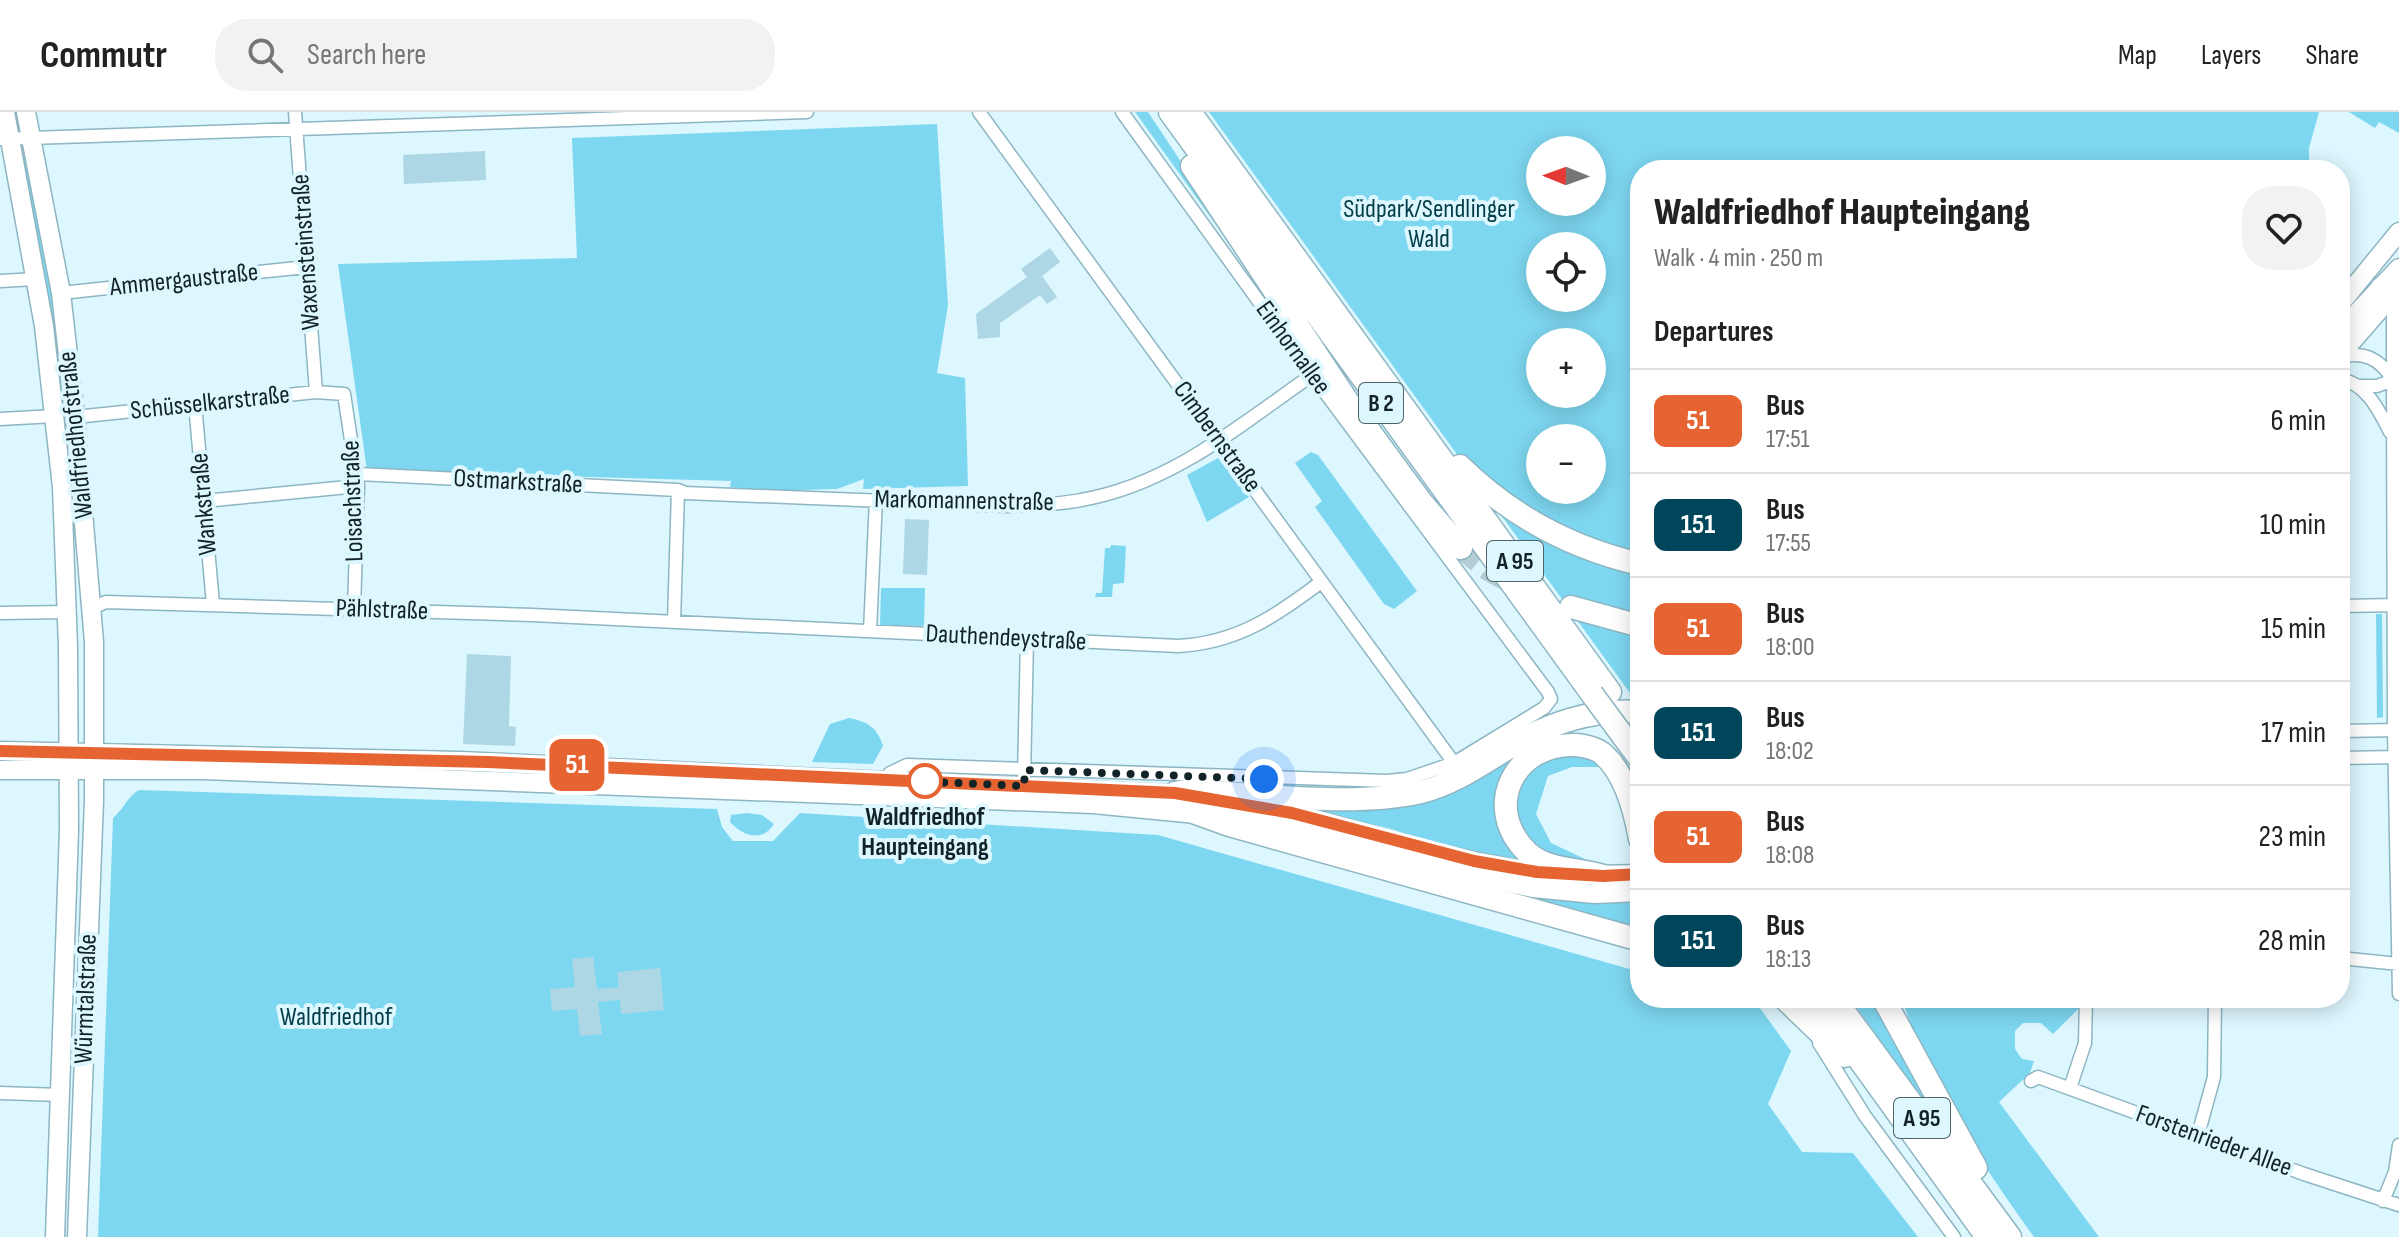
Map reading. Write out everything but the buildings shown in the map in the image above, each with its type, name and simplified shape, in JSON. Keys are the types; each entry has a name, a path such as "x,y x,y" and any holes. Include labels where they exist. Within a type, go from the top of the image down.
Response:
{"highway":[{"path":"1156,112 1350,405 1422,503 1461,548"},
{"name":"B 2","path":"1170,112 1601,693"},
{"name":"A 95","path":"1190,112 1422,429 1630,731"},
{"path":"2350,343 2381,305 2390,282"},
{"path":"1422,429 1488,493 1516,514 1564,540 1630,561"},
{"path":"1571,607 1630,623"},
{"path":"1177,784 1191,790 1382,798 1423,792 1457,779 1533,733 1558,722 1604,712 1630,712"},
{"path":"1603,876 1548,865 1529,853 1512,833 1505,809 1508,788 1528,758 1544,749 1563,745 1583,746 1603,754 1620,778 1630,802"},
{"path":"1193,812 1229,825 1630,937"},
{"name":"A 95","path":"1810,1008 1852,1065 1878,1085 1987,1237"},
{"name":"A 95","path":"1841,1008 2010,1237"},
{"path":"1889,1008 1962,1146 2018,1237"},
{"path":"1894,1008 1898,1025"}],"main road":[{"name":"Waldfriedhofstraße","path":"5,112 5,139 36,279 62,487 67,762"},
{"name":"Waldfriedhofstraße","path":"26,112 61,293 75,417 92,608 94,762"},
{"path":"2350,292 2399,232"},
{"path":"2350,321 2390,282 2399,268"},
{"path":"66,612 82,617 93,630"},
{"path":"0,751 67,762"},
{"path":"0,770 67,762 459,761 720,782 1093,804 1259,820 1533,888 1595,894 1630,892"},
{"name":"Würmtalstraße","path":"55,1237 69,830 67,762"},
{"name":"Würmtalstraße","path":"77,1237 94,762"},
{"path":"720,782 1024,778 1177,784 1474,861 1537,872 1630,875"},
{"path":"57,1181 65,1190 79,1182"}],"street":[{"name":"Waxensteinstraße","path":"295,112 316,392"},
{"path":"5,139 297,130 551,117 807,112"},
{"name":"Cimbernstraße","path":"979,112 1454,763"},
{"name":"Einhornallee","path":"1122,112 1312,375 1548,692 1551,699 1544,708 1454,763"},
{"name":"Ammergaustraße","path":"61,293 306,267"},
{"path":"0,281 36,279"},
{"path":"2390,282 2393,302 2399,994"},
{"path":"2350,355 2376,359 2393,380"},
{"name":"Markomannenstraße","path":"678,490 685,493 1007,506 1082,500 1153,478 1220,440 1312,375"},
{"path":"2350,384 2377,386 2393,380"},
{"path":"2357,386 2383,417 2393,439"},
{"name":"Schüsselkarstraße","path":"75,417 316,392 344,394"},
{"name":"Loisachstraße","path":"344,394 358,480 354,609"},
{"name":"Wankstraße","path":"195,404 213,604"},
{"path":"0,419 55,416"},
{"name":"Ostmarkstraße","path":"204,501 358,480 678,490"},
{"path":"674,622 678,490"},
{"path":"870,631 876,499"},
{"name":"Dauthendeystraße","path":"674,622 1193,644 1227,637 1260,625 1321,582"},
{"name":"Pählstraße","path":"92,608 106,602 213,604 674,622"},
{"path":"2350,606 2396,605"},
{"path":"0,613 66,612"},
{"path":"1024,778 1027,639"},
{"path":"2350,731 2396,730"},
{"path":"2350,758 2397,758"},
{"path":"1177,784 1387,781 1407,779 1454,763"},
{"path":"2350,959 2399,964"},
{"path":"1809,1008 1857,1104 1954,1237"},
{"path":"2070,1088 2085,1043 2086,1008"},
{"path":"2198,1135 2214,1077 2215,1008"},
{"name":"Forstenrieder Allee","path":"2031,1081 2038,1077 2399,1205"},
{"path":"0,1093 61,1095"},
{"path":"2383,1201 2395,1172 2399,1145"}],"green space":[{"path":"1135,112 1148,112 1298,339"},
{"name":"Südpark/Sendlinger Wald","path":"1209,112 2319,112 2309,148 2309,160 1630,160 1630,693"},
{"path":"2349,112 2399,112 2399,133 2379,122 2375,128"},
{"path":"937,124 948,305 937,373 965,378 968,486 863,489 864,479 837,489 758,491 730,487 731,481 367,471 338,264 577,258 572,138"},
{"path":"32,156 69,398 60,399 21,158"},
{"path":"1311,452 1318,455 1417,591 1394,609 1384,604 1315,507 1322,501 1295,463"},
{"path":"1218,458 1249,497 1207,522 1187,475"},
{"path":"1111,545 1126,546 1124,583 1113,584 1112,597 1095,597 1096,593 1102,593 1105,548"},
{"path":"881,588 925,588 924,626 880,625"},
{"path":"2376,614 2382,614 2383,717 2377,718"},
{"path":"849,718 867,724 878,734 883,746 873,764 812,762 830,724"},
{"path":"1572,752 1601,763 1600,767 1572,767 1548,776 1536,814 1551,843 1585,859 1585,865 1557,857 1533,844 1518,824 1516,810 1523,776 1528,770 1535,764"},
{"path":"1514,753 1517,757 1504,781 1533,866 1417,840 1391,829 1290,806 1378,804"},
{"name":"Waldfriedhof","path":"139,790 717,809 722,827 733,841 773,841 800,813 1158,835 1630,969 1630,1008 1760,1008 1791,1051 1768,1104 1802,1152 1853,1153 1918,1237 98,1237 113,818"},
{"path":"731,815 762,815 774,824 764,834 746,834 730,822"},
{"path":"1433,873 1630,898 1630,929"},
{"path":"1857,1008 1882,1008 1935,1111 1932,1113"},
{"path":"1905,1008 2079,1008 2053,1034 2041,1023 2023,1023 2015,1031 2015,1049 2022,1059 2034,1061 2030,1073 1999,1102 2099,1237 2034,1237 1958,1123"}],"tunnel":[{"path":"1461,548 1488,570 1516,585"}],"bus line":[{"name":"51","path":"0,751 603,766 1175,793 1292,813 1474,861 1537,872 1630,875"}],"place":[{"name":"Waldfriedhof Haupteingang","path":"925,781"}],"route":[{"path":"925,781 913,781 1024,786 1025,770 1264,779"}]}
